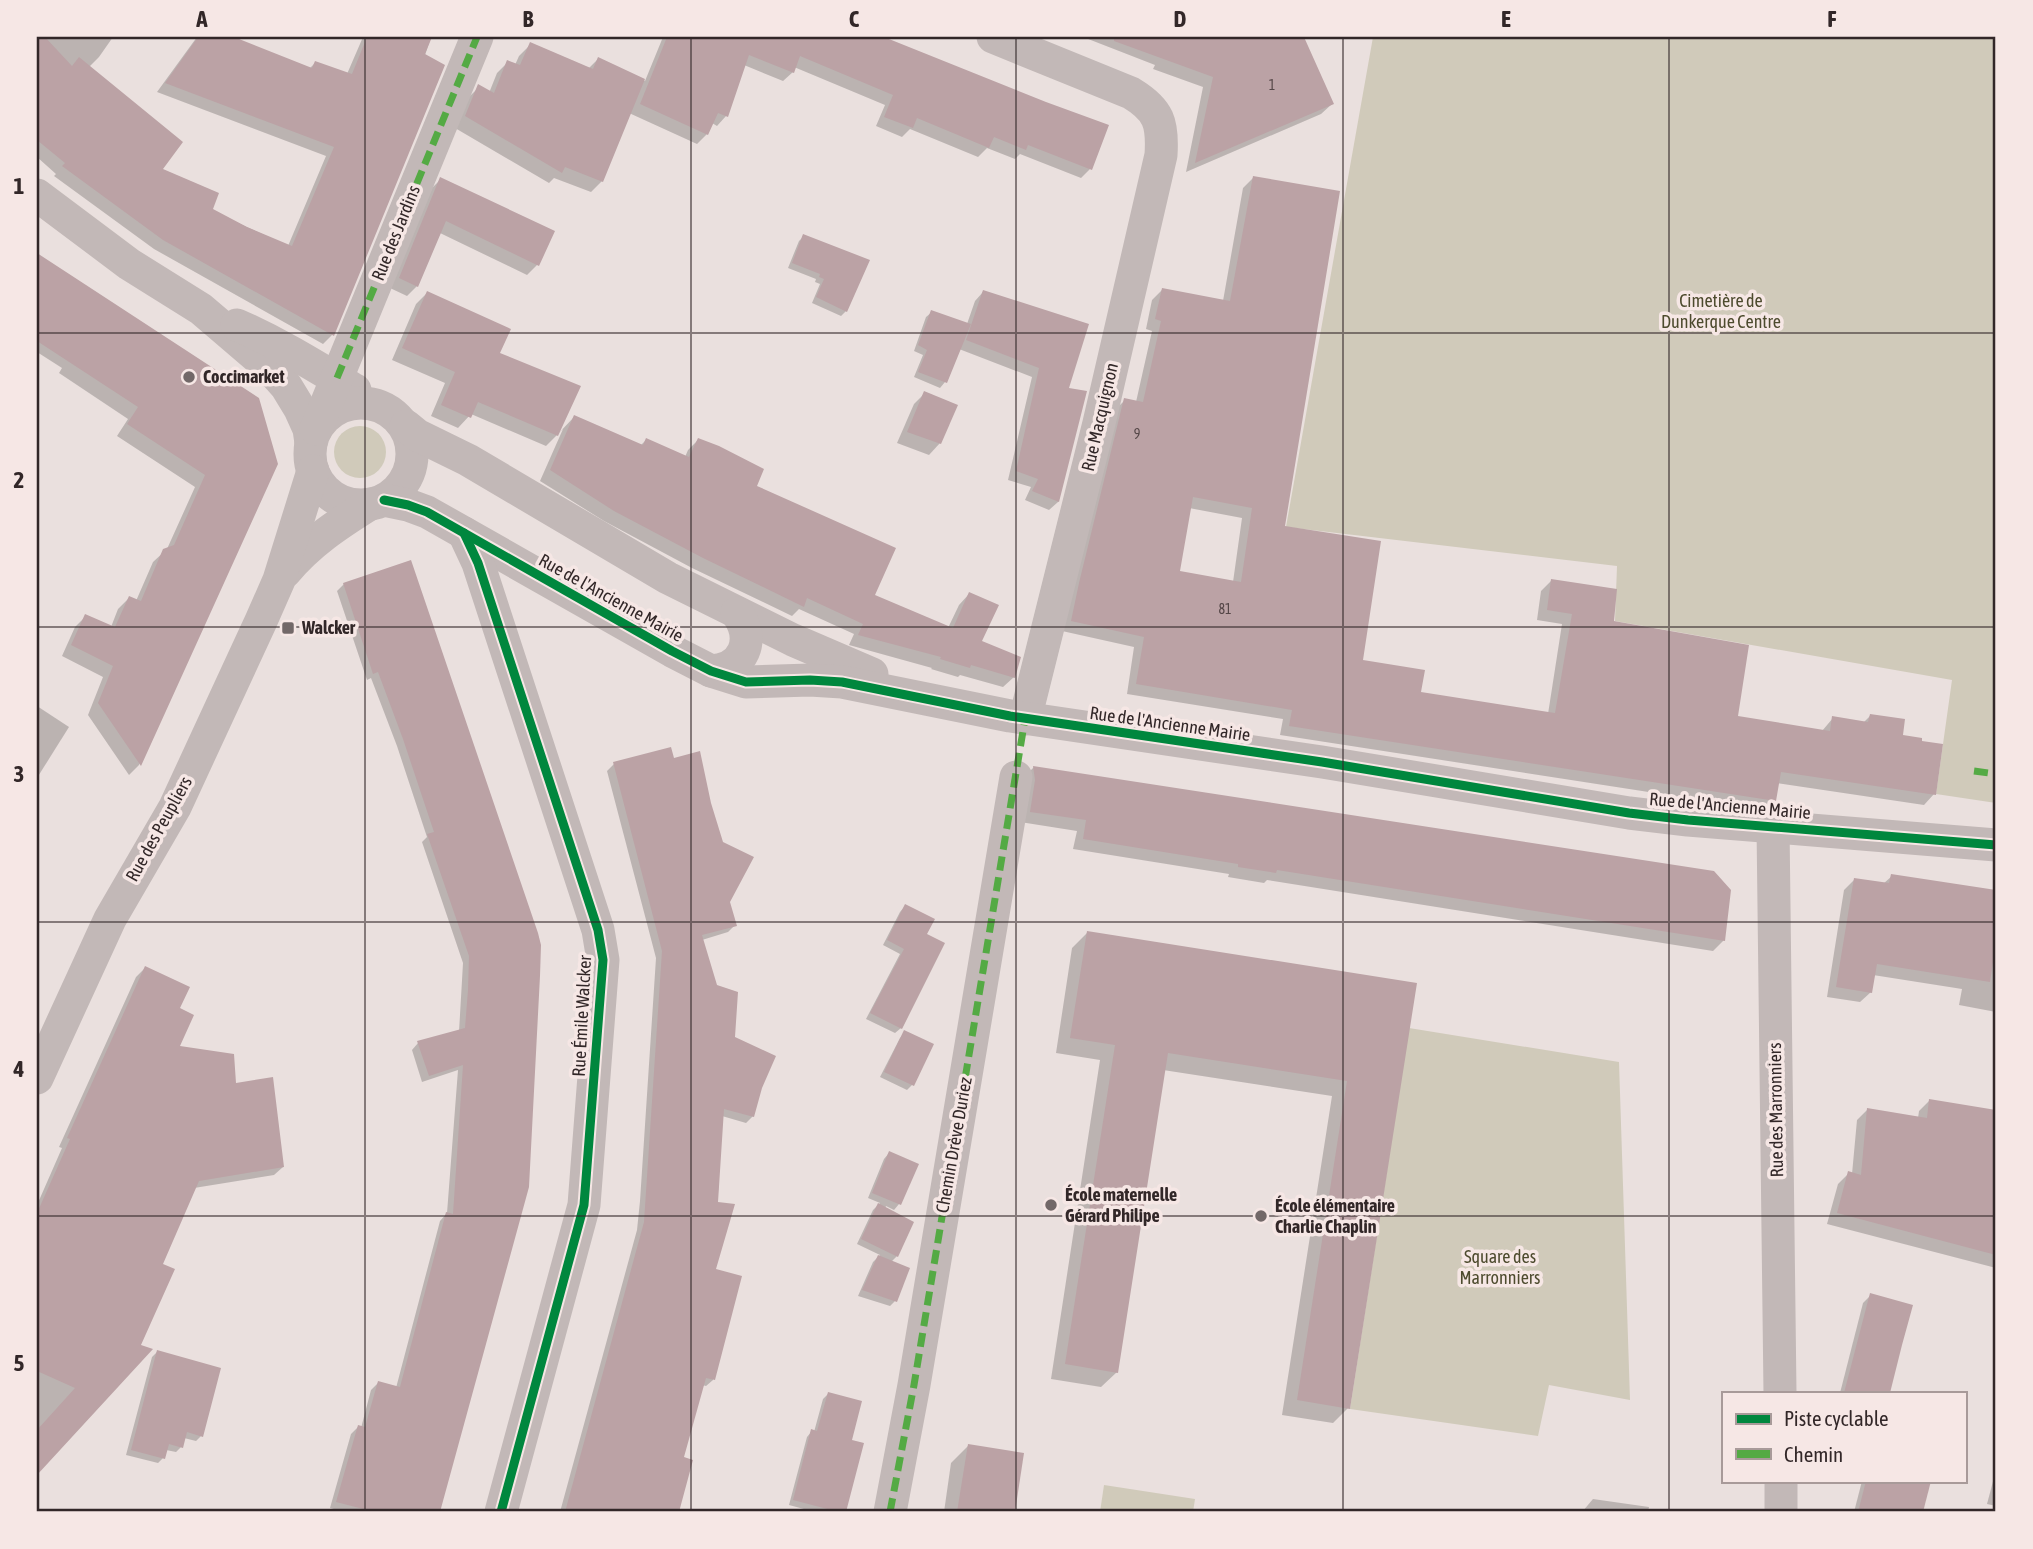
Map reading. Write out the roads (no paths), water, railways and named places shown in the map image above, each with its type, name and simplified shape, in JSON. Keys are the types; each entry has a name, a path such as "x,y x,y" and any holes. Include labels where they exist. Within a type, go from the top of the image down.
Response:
{"street":[{"name":"Rue des Jardins","path":"313,448 337,378 477,37"},
{"name":"Rue Macquignon","path":"993,37 1142,100 1156,114 1162,131 1161,155 1099,424 1026,719"},
{"path":"37,195 129,264 201,309 271,340 396,415 411,439 412,461 405,481 396,492 377,502 356,505 335,498 324,489 305,420 286,386 270,368 201,309"},
{"path":"313,448 330,413 356,402 377,404"},
{"name":"Rue de l'Ancienne Mairie","path":"405,426 668,578 822,654 933,699"},
{"name":"Rue des Peupliers","path":"37,1078 110,919 187,781 279,580 313,448"},
{"name":"Rue de l'Ancienne Mairie","path":"377,502 408,505 427,512 711,671 746,682 842,682 1026,719 1322,762 1629,813 1996,845"},
{"name":"Rue des Peupliers","path":"279,580 305,549 331,528 377,502"},
{"name":"Rue Émile Walcker","path":"464,533 478,563 598,929 603,960 584,1205 501,1512"},
{"path":"711,671 729,668 743,653 746,635 743,622 737,613"},
{"name":"Chemin Drève Duriez","path":"890,1512 914,1385 1016,777"},
{"name":"Rue des Marronniers","path":"1773,826 1780,1392"},
{"path":"1780,1482 1781,1512"}],"place":[{"name":"Coccimarket","path":"189,377"},
{"name":"Walcker","path":"288,628"},
{"name":"École maternelle Gérard Philipe","path":"1051,1205"},
{"name":"École élémentaire Charlie Chaplin","path":"1261,1216"}],"park label":[{"name":"Cimetière de Dunkerque Centre","path":"1721,311"},
{"name":"Square des Marronniers","path":"1500,1267"}]}
